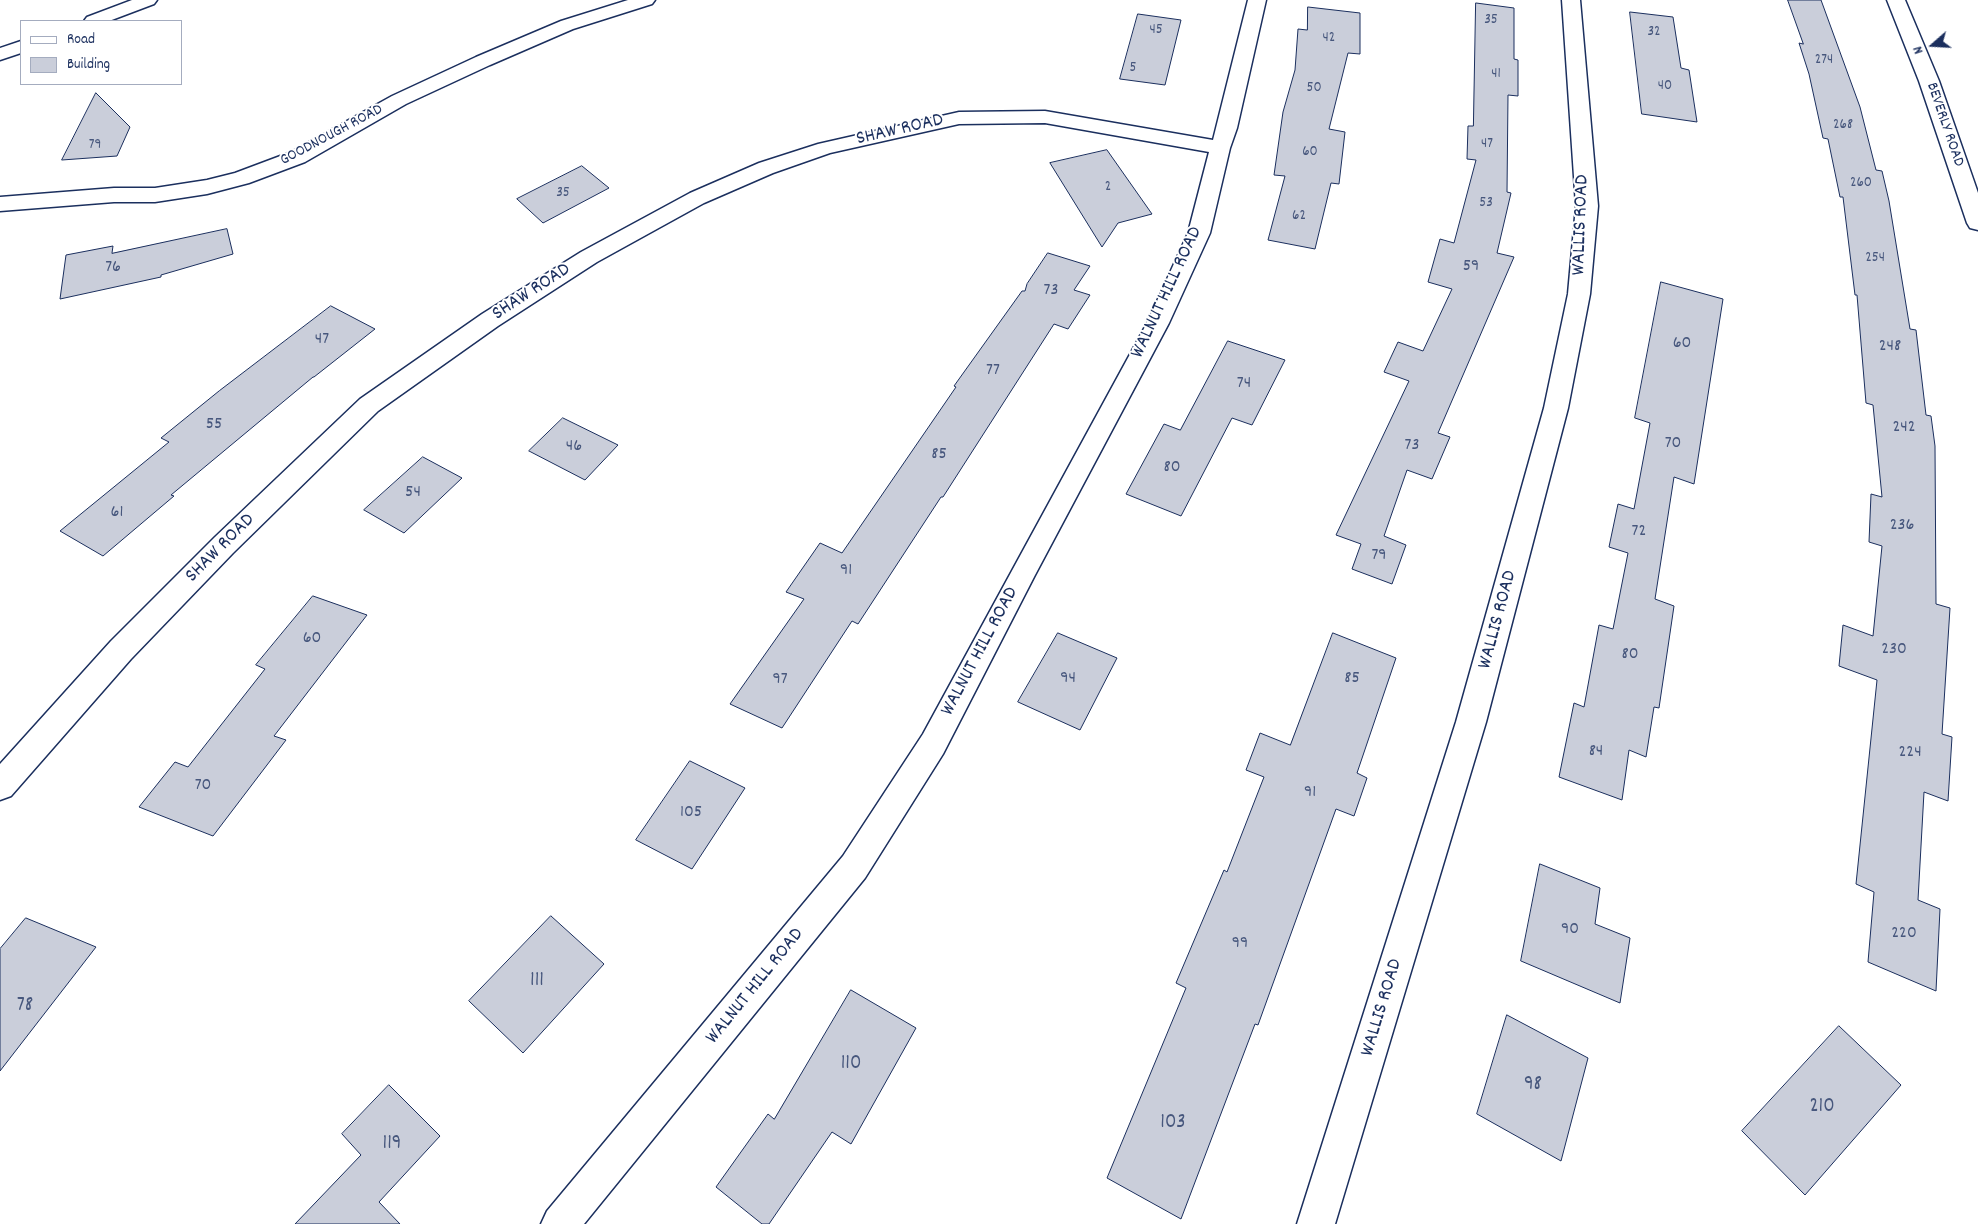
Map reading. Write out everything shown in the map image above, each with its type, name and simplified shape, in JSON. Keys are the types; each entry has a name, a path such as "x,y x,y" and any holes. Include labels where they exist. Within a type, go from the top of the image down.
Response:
{"street":[{"path":"96,20 148,0"},
{"name":"GOODNOUGH ROAD","path":"0,204 155,195 207,187 242,178 298,157 399,100 483,61 568,25 646,0"},
{"name":"WALNUT HILL ROAD","path":"560,1224 854,867 933,744 1030,558 1158,323 1199,232 1220,148 1227,128 1257,0"},
{"name":"WALLIS ROAD","path":"1316,1224 1471,722 1560,389 1579,294 1587,206 1571,0"},
{"name":"BEVERLY ROAD","path":"1896,0 1929,81 1978,223"},
{"path":"0,54 20,47"},
{"name":"SHAW ROAD","path":"0,786 121,650 224,545 369,405 490,320 589,257 697,198 766,168 825,148 959,118 1045,117 1220,148"}],"building":[{"path":"1788,0 1821,0 1860,107 1876,170 1882,171 1889,201 1910,329 1916,330 1926,415 1931,416 1935,446 1936,604 1950,608 1942,734 1952,737 1948,801 1924,792 1918,900 1940,909 1936,991 1868,962 1874,892 1856,884 1877,680 1839,666 1843,625 1873,636 1882,546 1869,542 1871,494 1882,497 1873,405 1866,403 1857,295 1855,295 1843,197 1840,197 1828,139 1823,138 1809,74 1799,43 1803,44"},
{"path":"1476,3 1514,8 1514,59 1518,60 1518,96 1508,95 1507,192 1511,193 1497,253 1514,257 1438,433 1450,437 1432,479 1407,470 1384,536 1406,545 1392,584 1352,569 1361,544 1336,535 1409,381 1384,372 1398,342 1423,351 1452,289 1428,282 1440,239 1454,243 1476,160 1467,159 1468,126 1473,126"},
{"path":"1308,7 1360,13 1360,54 1348,53 1329,129 1345,132 1339,184 1331,183 1315,249 1268,240 1285,176 1274,175 1283,112 1295,70 1298,29 1307,30"},
{"path":"1630,12 1673,17 1681,68 1689,70 1697,122 1642,114"},
{"path":"1138,14 1181,20 1165,85 1120,79"},
{"path":"96,93 130,127 117,156 62,160"},
{"path":"1107,150 1152,214 1118,223 1102,247 1050,163"},
{"path":"582,166 609,188 543,223 517,199"},
{"path":"227,229 233,254 161,275 161,277 60,299 66,255 113,246 112,253"},
{"path":"1048,253 1090,266 1074,290 1090,295 1068,329 1054,324 943,497 941,497 858,624 852,621 782,728 730,704 804,599 786,592 820,543 842,553 956,387 954,386 1022,291 1025,291 1027,284"},
{"path":"1661,282 1723,299 1694,484 1674,477 1655,599 1674,606 1659,708 1654,707 1646,757 1629,750 1622,800 1559,777 1574,703 1584,707 1599,625 1613,629 1628,553 1609,547 1618,504 1634,509 1650,423 1635,418"},
{"path":"331,306 375,329 313,377 171,495 174,496 103,556 60,531 169,442 161,438 219,391"},
{"path":"1228,341 1285,360 1252,425 1232,418 1181,516 1126,494 1164,424 1180,430"},
{"path":"563,418 618,445 585,480 529,451"},
{"path":"423,457 462,478 404,533 364,510"},
{"path":"313,596 367,615 274,736 286,740 213,836 139,807 175,762 188,767 265,669 256,665"},
{"path":"1058,633 1117,658 1080,730 1018,702"},
{"path":"1333,633 1396,658 1357,773 1367,778 1354,816 1336,809 1258,1025 1255,1024 1181,1219 1107,1178 1186,988 1176,983 1224,870 1227,872 1264,777 1246,770 1260,733 1290,745"},
{"path":"690,761 745,788 692,869 636,840"},
{"path":"1540,864 1600,888 1595,924 1630,938 1620,1003 1521,961"},
{"path":"551,916 604,964 523,1053 469,1001"},
{"path":"26,918 96,947 0,1071 0,949"},
{"path":"851,990 916,1028 851,1144 832,1132 769,1224 762,1224 716,1187 768,1114 774,1119"},
{"path":"1507,1015 1588,1058 1561,1161 1477,1114"},
{"path":"1839,1026 1901,1085 1805,1195 1742,1131"},
{"path":"389,1085 440,1136 379,1202 400,1224 295,1224 361,1155 342,1134"}]}
